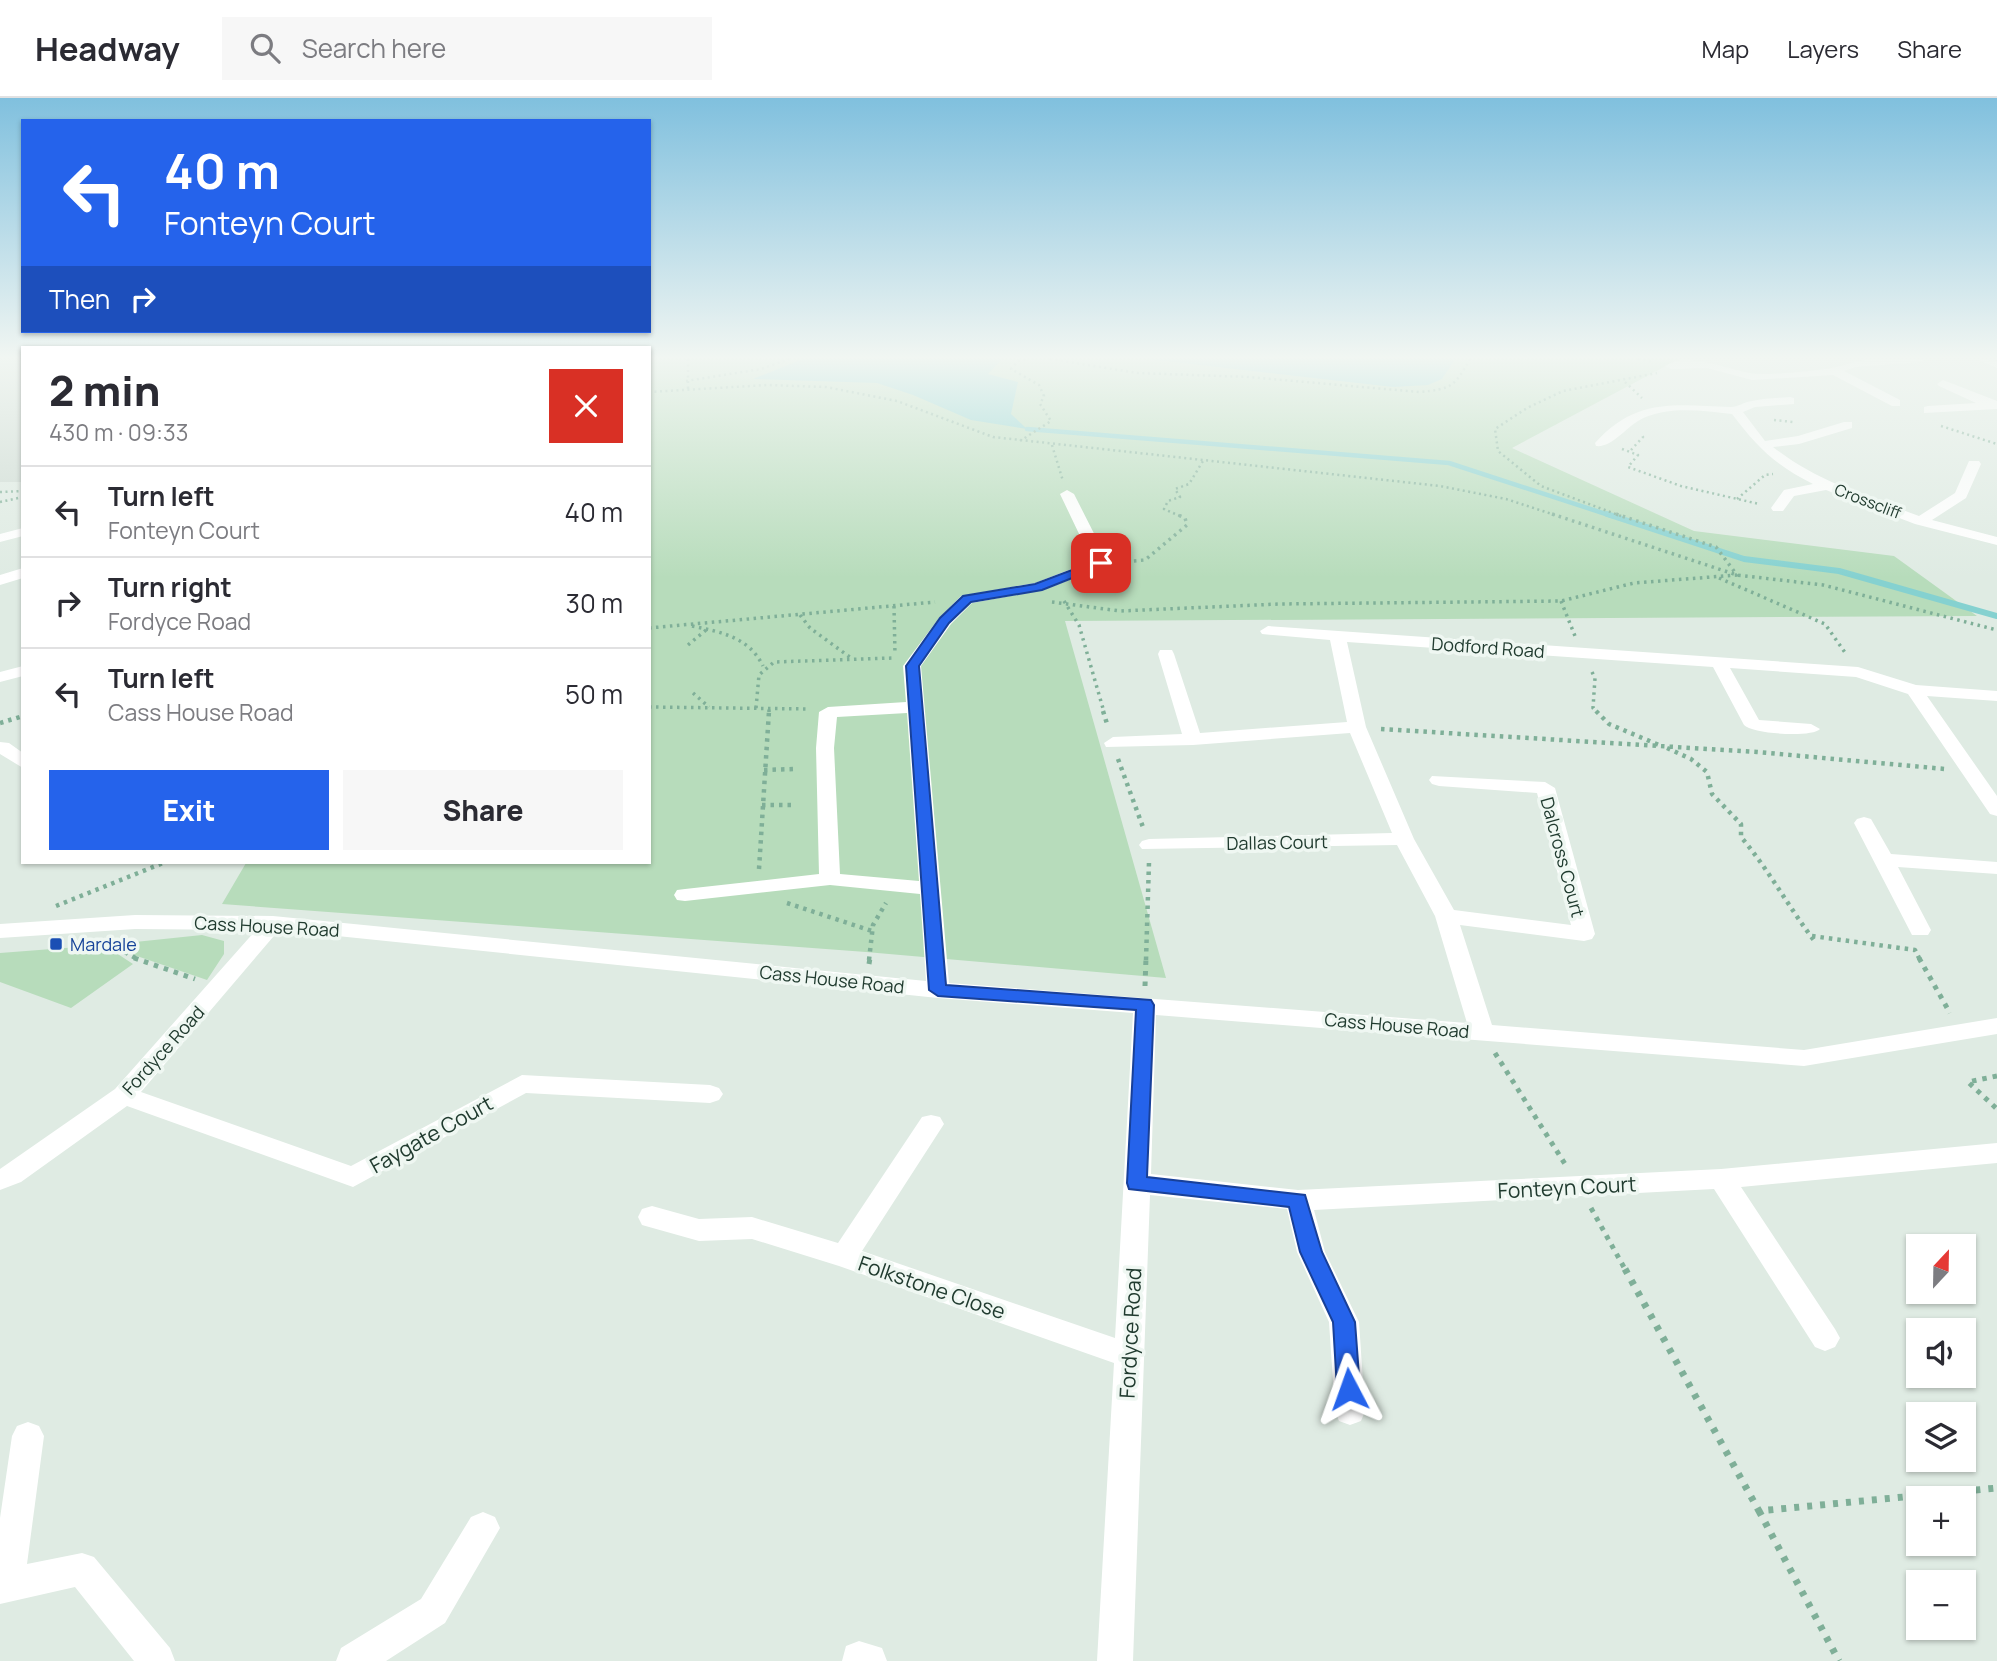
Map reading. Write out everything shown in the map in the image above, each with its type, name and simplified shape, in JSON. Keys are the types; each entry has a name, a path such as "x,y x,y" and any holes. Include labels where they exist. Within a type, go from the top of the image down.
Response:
{"street":[{"path":"1601,443 1616,432"},
{"name":"Crosscliff","path":"1752,432 1762,445 1792,469 1827,486 1920,521 1997,541"},
{"path":"1762,445 1799,440 1825,432"},
{"path":"1920,521 1961,495 1974,464"},
{"path":"1778,508 1789,492 1827,486"},
{"path":"938,990 912,666 945,621 967,599 1038,587 1101,563 1067,494"},
{"path":"0,538 21,533"},
{"path":"0,580 21,574"},
{"name":"Dodford Road","path":"1268,631 1858,672 1914,690 1997,696"},
{"path":"1337,636 1357,727 1404,839 1446,916 1482,1032"},
{"path":"1166,654 1193,738"},
{"path":"1719,663 1754,725 1811,729"},
{"path":"0,677 21,672"},
{"path":"1914,690 1995,805"},
{"path":"830,879 825,748 828,712 914,707"},
{"path":"1113,743 1357,727"},
{"path":"2,747 21,761"},
{"name":"Dalcross Court","path":"1439,780 1545,788 1584,934 1446,916"},
{"path":"1864,823 1920,930"},
{"name":"Dallas Court","path":"1150,845 1404,839"},
{"path":"1882,860 1997,868"},
{"path":"685,895 830,879 928,888"},
{"name":"Cass House Road","path":"0,931 135,922 273,923 938,990 1804,1058 1997,1026"},
{"name":"Fordyce Road","path":"4,1175 124,1095 273,923"},
{"name":"Fordyce Road","path":"1115,1661 1145,1005"},
{"name":"Faygate Court","path":"124,1095 353,1177 522,1084 710,1094"},
{"name":"Folkstone Close","path":"931,1124 844,1256 1129,1356"},
{"name":"Fonteyn Court","path":"1137,1183 1298,1200 1721,1179 1997,1153"},
{"path":"1721,1179 1825,1338"},
{"path":"1298,1200 1311,1252 1344,1322 1350,1411"},
{"path":"652,1217 699,1230 752,1228 844,1256"},
{"path":"28,1436 3,1586 82,1569 157,1661"},
{"path":"354,1661 433,1611 483,1528"}],"path":[{"path":"975,432 1052,445 1440,486 1506,499 1737,575 1822,585 1997,630"},
{"path":"1020,441 1033,432"},
{"path":"1601,443 1638,455 1628,467 1681,486 1778,508"},
{"path":"1052,445 1067,494"},
{"path":"1101,563 1145,560 1187,526 1185,518 1164,509 1168,501 1180,497 1175,489 1189,484 1203,461"},
{"path":"0,492 21,491"},
{"path":"0,502 21,497"},
{"path":"1716,547 1737,575"},
{"path":"1052,602 1120,611 1279,604 1561,601 1633,583 1737,575"},
{"path":"1716,577 1825,624 1858,672"},
{"path":"1061,579 1065,602 1079,625 1113,743 1150,845 1145,1005"},
{"path":"651,628 967,599"},
{"path":"1561,601 1581,653 1595,678 1593,708 1609,724 1691,759 1707,772 1712,794 1741,824 1741,837 1763,863 1792,912 1816,943"},
{"path":"800,615 808,629 834,643 851,659"},
{"path":"688,645 715,622"},
{"path":"687,625 740,639 751,647 763,666"},
{"path":"756,708 759,671 763,666 774,662 919,657"},
{"path":"693,693 710,708"},
{"path":"651,707 817,709 828,712"},
{"path":"769,708 758,886 766,894 783,902 873,931"},
{"path":"0,723 21,717"},
{"path":"1357,727 1970,771"},
{"path":"764,770 795,769"},
{"path":"762,806 794,805"},
{"path":"46,910 161,864"},
{"path":"867,983 873,931 886,902 888,884"},
{"path":"1812,936 1915,950 1961,1032"},
{"path":"109,944 131,957 219,988"},
{"path":"1482,1032 1579,1187 1839,1661"},
{"path":"1997,1076 1968,1082 1997,1109"},
{"path":"1759,1511 1997,1488"}],"shaded area":[{"path":"0,432 21,432 21,482 0,482"}],"green space":[{"path":"651,432 1542,432 1512,448 1694,531 1894,556 1977,616 1065,621 1166,978 866,952 222,904 245,864 651,864"},
{"path":"202,935 224,941 224,954 207,980 134,955 116,944"},
{"path":"104,945 133,964 71,1008 0,982 0,953"}],"waterway":[{"path":"1063,432 1449,463 1612,516"},
{"path":"1607,514 1744,559 1839,571 1997,616"}],"place":[{"name":"Mardale","path":"56,944"}],"route":[{"path":"1101,563 1038,587 967,599 945,621 912,666 938,990 1145,1005 1137,1183 1298,1200 1311,1252 1344,1322 1349,1389"}]}
